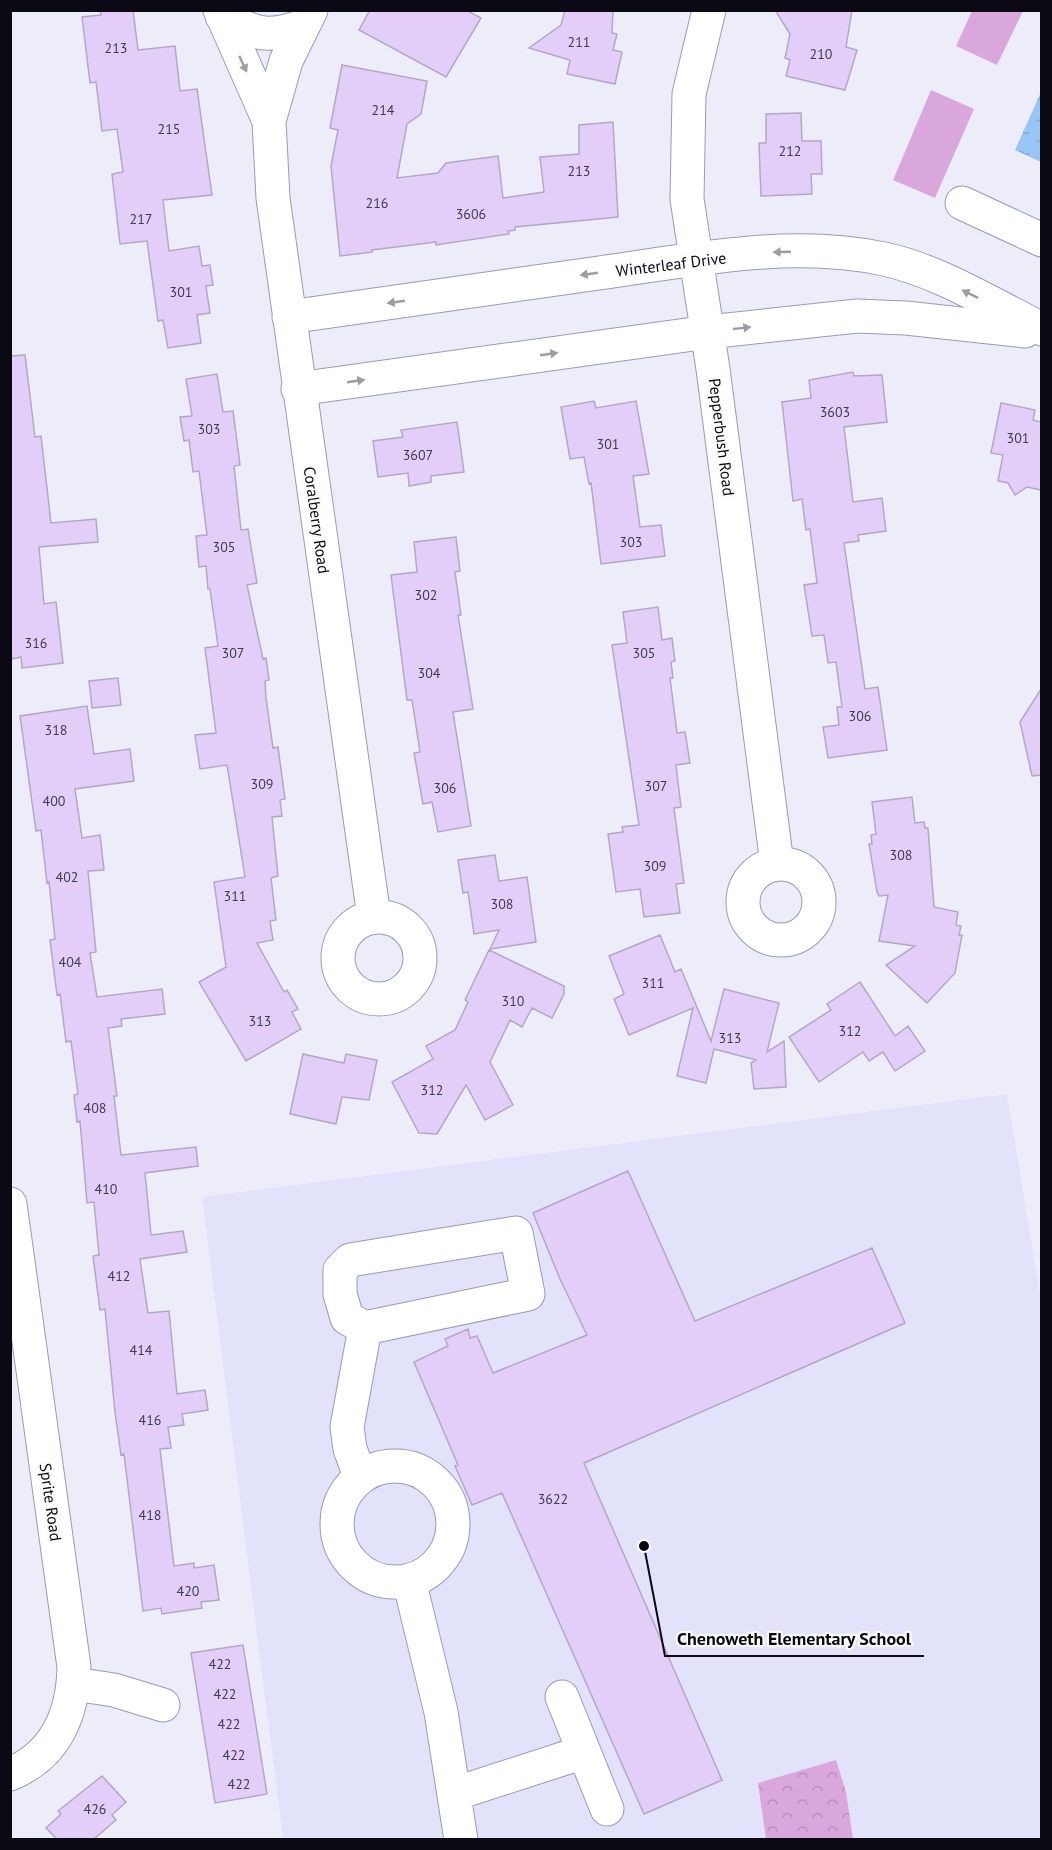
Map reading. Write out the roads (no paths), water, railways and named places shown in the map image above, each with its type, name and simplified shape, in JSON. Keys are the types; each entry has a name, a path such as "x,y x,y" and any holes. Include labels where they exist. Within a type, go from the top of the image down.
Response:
{"street":[{"name":"Pepperbush Road","path":"709,10 689,94 687,199 708,332 777,864"},
{"name":"Coralberry Road","path":"221,13 248,30 263,35 279,35 307,18"},
{"name":"Coralberry Road","path":"221,13 269,121"},
{"name":"Coralberry Road","path":"307,18 286,61 269,121 273,198 298,389 374,917"},
{"path":"962,202 1041,240"},
{"name":"Winterleaf Drive","path":"289,317 697,259 784,252 838,253 885,259 939,279 1041,329"},
{"path":"298,389 708,332 857,316 906,318 1041,333"},
{"name":"Sprite Road","path":"10,1204 74,1666 71,1702 61,1732 47,1751 29,1765 10,1774"},
{"path":"516,1233 528,1294 365,1328 347,1318 340,1294 340,1270 350,1260 516,1233"},
{"path":"360,1476 350,1449 347,1427 365,1328"},
{"path":"381,1466 404,1466 426,1473 443,1489 452,1510 453,1533 445,1555 429,1571 409,1581 386,1582 364,1574 347,1558 338,1537 337,1514 345,1492 360,1476 381,1466"},
{"path":"409,1581 441,1712 461,1839"},
{"path":"74,1684 114,1690 163,1705"},
{"path":"562,1697 607,1809"},
{"path":"454,1794 584,1752"}],"water":[{"path":"1041,92 1041,162 1015,150"}],"place":[{"name":"Chenoweth Elementary School","path":"644,1546"}]}
